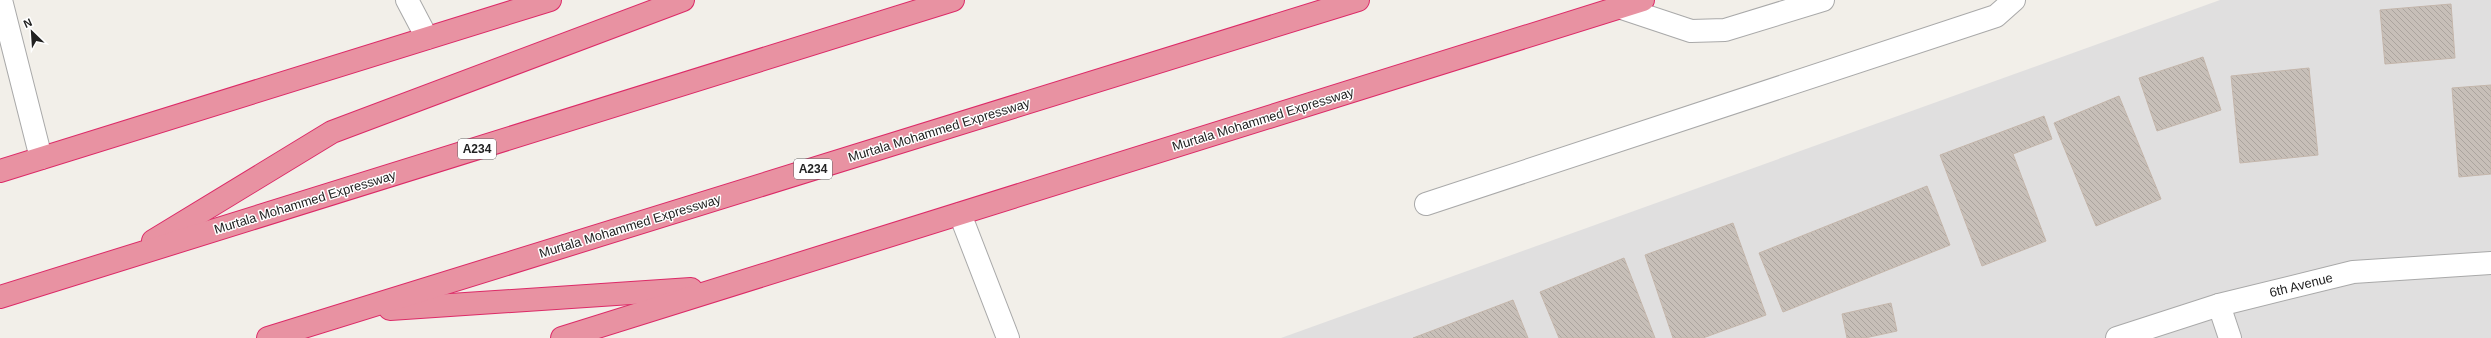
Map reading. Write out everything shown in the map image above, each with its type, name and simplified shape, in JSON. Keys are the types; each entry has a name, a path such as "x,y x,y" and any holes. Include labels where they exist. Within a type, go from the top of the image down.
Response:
{"highway":[{"path":"0,171 550,0"},
{"path":"126,258 332,132 684,0"},
{"name":"Murtala Mohammed Expressway","path":"0,297 953,0"},
{"name":"Murtala Mohammed Expressway","path":"268,338 1358,0"},
{"name":"Murtala Mohammed Expressway","path":"562,338 1643,0"},
{"path":"353,312 727,287"}],"street":[{"path":"1,0 41,158"},
{"path":"407,0 427,38"},
{"path":"1619,8 1691,31 1725,30 1823,0"},
{"path":"1426,204 1996,16 2014,0"},
{"path":"960,214 1008,338"},
{"name":"6th Avenue","path":"2117,338 2219,305 2353,272 2491,264"},
{"path":"2219,305 2230,338"}],"shaded area":[{"path":"2220,0 2491,0 2491,338 1281,338"}],"building":[{"path":"2451,4 2455,58 2385,64 2380,10"},
{"path":"2203,57 2221,110 2157,131 2139,78"},
{"path":"2309,68 2318,155 2240,163 2231,76"},
{"path":"2491,85 2491,174 2459,177 2452,88"},
{"path":"2119,96 2161,199 2096,226 2054,123"},
{"path":"2044,116 2052,139 2013,154 2046,241 1982,266 1940,155"},
{"path":"1927,186 1950,245 1783,312 1759,253"},
{"path":"1733,223 1766,315 1703,338 1673,338 1645,255"},
{"path":"1624,258 1655,338 1559,338 1540,292"},
{"path":"1513,300 1528,338 1413,338"},
{"path":"1891,303 1897,331 1865,338 1847,338 1842,314"}]}
